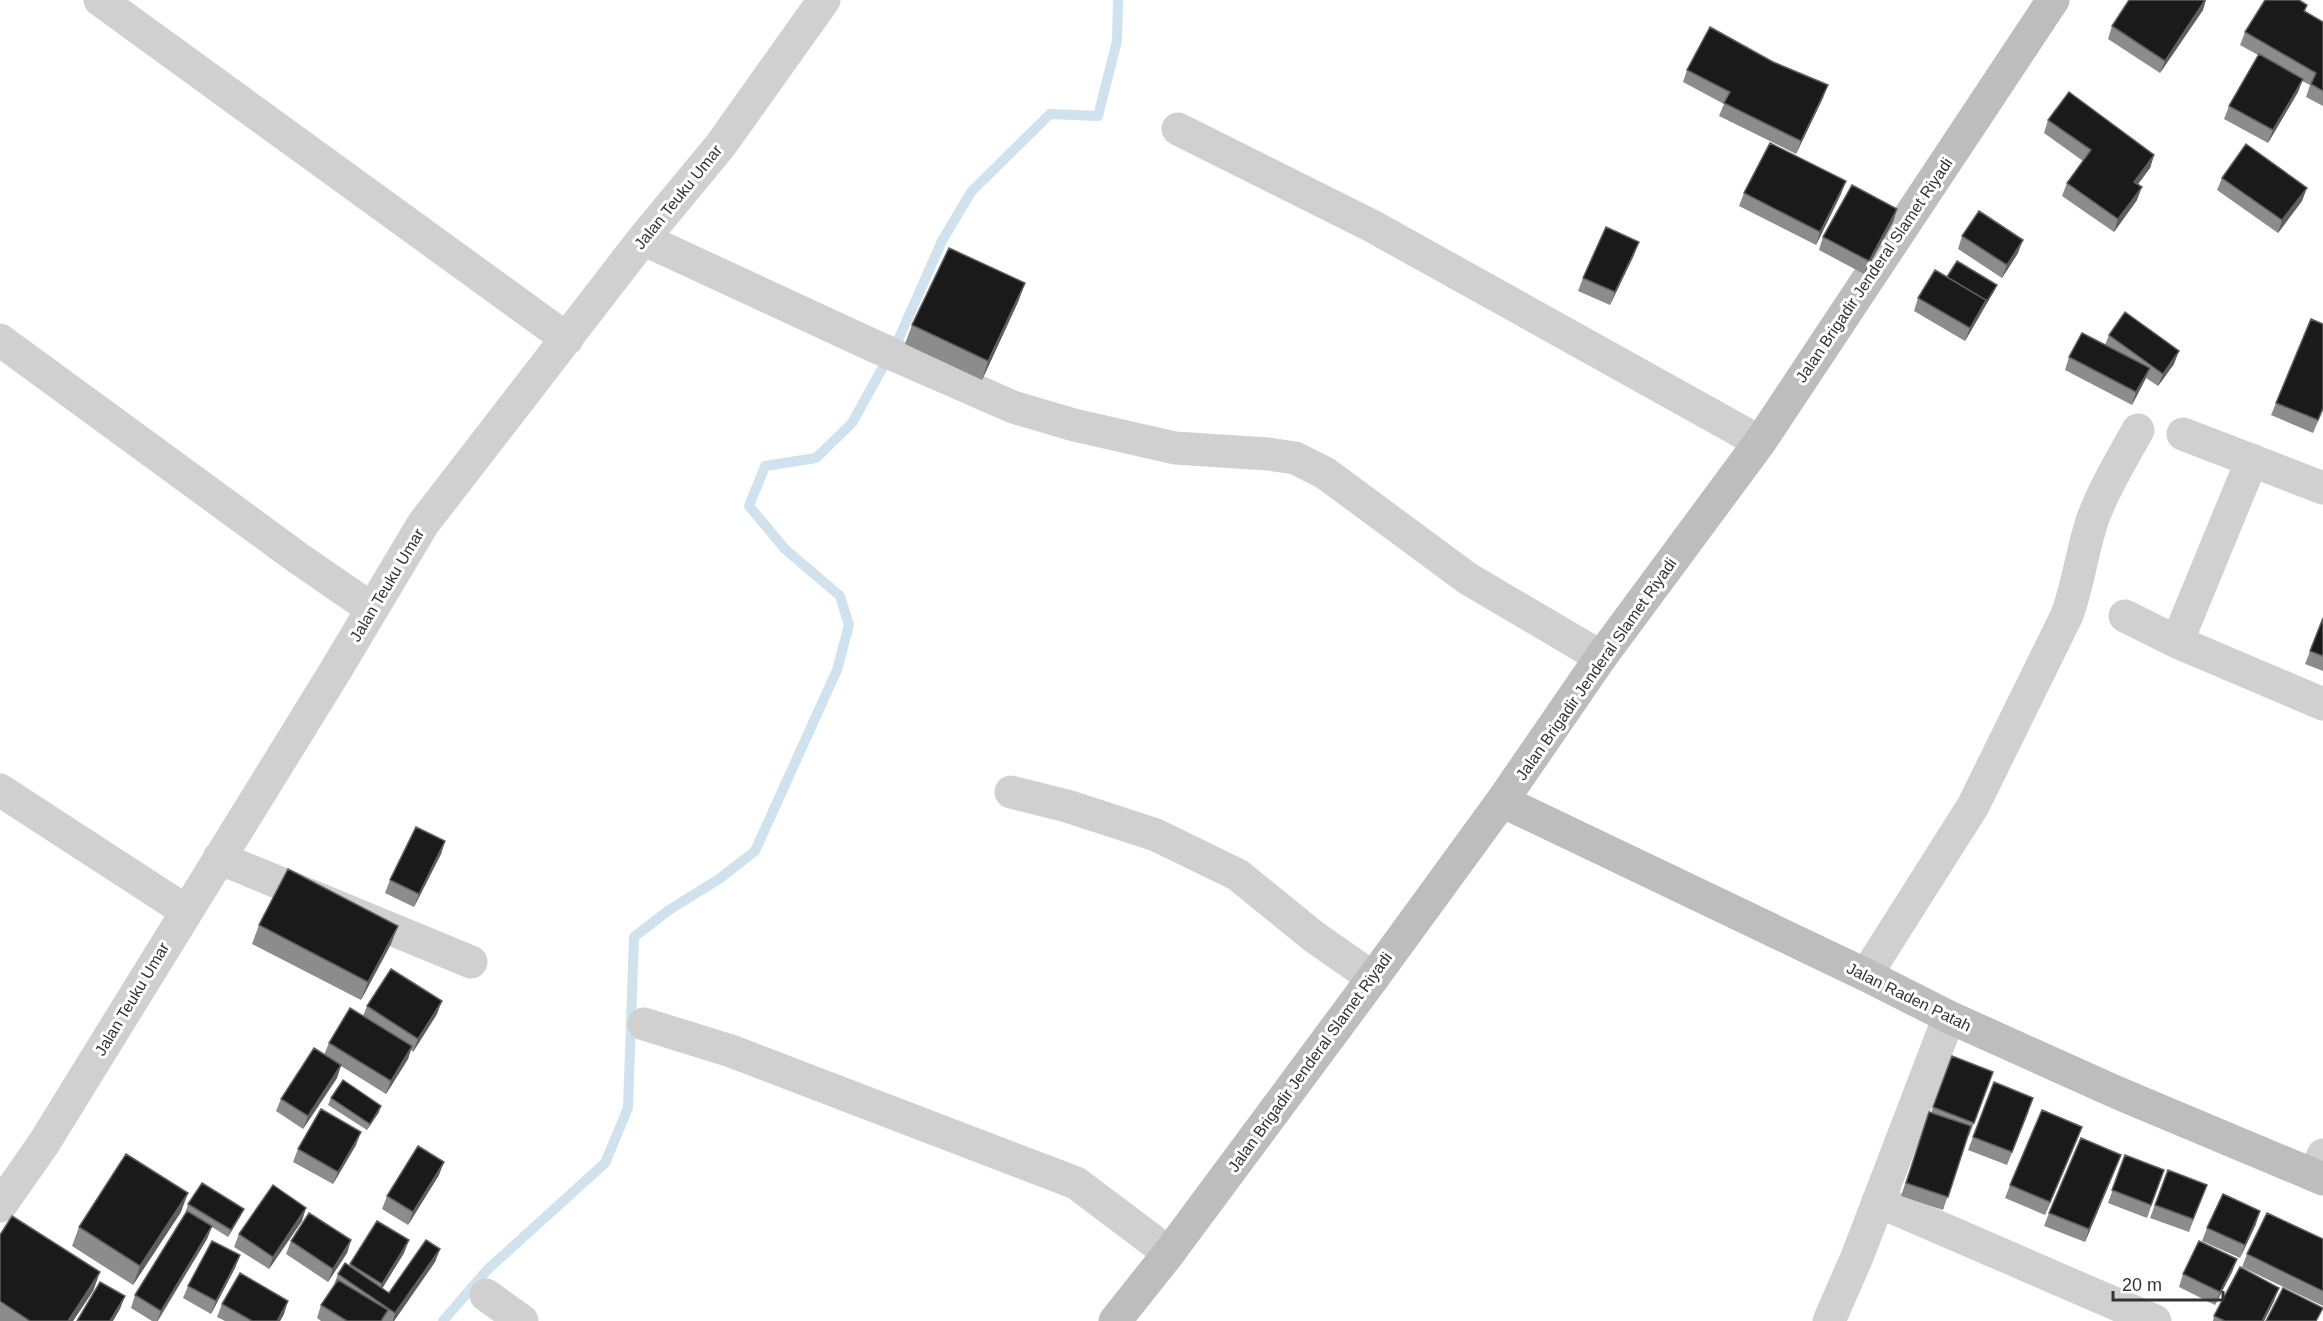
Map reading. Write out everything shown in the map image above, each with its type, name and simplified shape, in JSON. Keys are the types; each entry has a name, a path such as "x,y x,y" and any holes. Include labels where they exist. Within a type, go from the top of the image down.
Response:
{"main road":[{"name":"Jalan Brigadir Jenderal Slamet Riyadi","path":"1115,1321 1169,1253 1373,978 1502,801 1601,657 1760,442 2053,0"},
{"name":"Jalan Raden Patah","path":"1502,801 1949,1017 2118,1093 2320,1169"}],"street":[{"path":"100,0 567,339"},
{"name":"Jalan Teuku Umar","path":"0,1206 44,1143 423,524 644,239 720,146 824,0"},
{"path":"1178,129 1372,226 1760,442"},
{"path":"644,239 874,346 1013,407 1074,425 1175,448 1268,454 1294,458 1325,473 1467,578 1601,657"},
{"path":"0,340 298,558 372,609"},
{"path":"1866,975 1973,806 2067,615 2093,519 2138,430"},
{"path":"2183,434 2323,488"},
{"path":"2177,642 2252,460"},
{"path":"2125,616 2177,642 2323,704"},
{"path":"0,790 186,911"},
{"path":"1011,792 1067,806 1156,835 1238,875 1313,936 1373,978"},
{"path":"219,858 471,962"},
{"path":"1829,1321 1949,1017"},
{"path":"644,1024 731,1051 1076,1183 1169,1253"},
{"path":"1878,1201 2155,1321"},
{"path":"486,1295 522,1321"}],"building":[{"path":"2129,0 2205,0 2165,61 2112,26"},
{"path":"2265,0 2299,0 2307,5 2304,11 2323,22 2323,91 2311,84 2316,73 2245,32"},
{"path":"1710,27 1773,62 1828,85 1801,141 1724,103 1730,92 1687,70"},
{"path":"2259,54 2303,79 2273,130 2229,106"},
{"path":"2069,92 2154,155 2134,182 2142,187 2118,219 2067,183 2091,150 2048,120"},
{"path":"1770,143 1846,181 1820,232 1744,193"},
{"path":"2246,144 2307,188 2282,220 2222,178"},
{"path":"1852,185 1897,209 1869,261 1823,237"},
{"path":"1979,211 2023,240 2007,265 1962,236"},
{"path":"1606,227 1639,242 1615,292 1583,278"},
{"path":"949,248 1025,283 988,361 912,325"},
{"path":"1957,261 1997,285 1984,306 1986,300 1947,277"},
{"path":"1935,270 1986,300 1970,328 1918,298"},
{"path":"2125,312 2179,351 2163,374 2109,335"},
{"path":"2311,319 2323,324 2323,408 2318,420 2276,403"},
{"path":"2082,333 2150,368 2136,392 2069,357"},
{"path":"2323,618 2323,656 2310,651"},
{"path":"416,827 445,841 419,894 390,880"},
{"path":"288,869 398,926 368,982 259,925"},
{"path":"391,969 442,1001 418,1039 367,1006"},
{"path":"350,1008 412,1046 391,1081 329,1043"},
{"path":"314,1048 341,1065 308,1116 281,1099"},
{"path":"1952,1056 1993,1072 1974,1123 1933,1107"},
{"path":"343,1080 381,1106 370,1124 331,1098"},
{"path":"1994,1082 2033,1098 2012,1152 1973,1137"},
{"path":"321,1109 361,1132 338,1172 298,1149"},
{"path":"2042,1110 2082,1127 2050,1202 2010,1185"},
{"path":"1929,1112 1971,1126 1948,1197 1906,1183"},
{"path":"2081,1138 2121,1155 2089,1229 2049,1213"},
{"path":"418,1146 444,1162 413,1212 387,1196"},
{"path":"126,1154 188,1193 140,1266 79,1227"},
{"path":"2125,1155 2164,1170 2151,1205 2112,1190"},
{"path":"2168,1170 2207,1185 2193,1219 2155,1205"},
{"path":"202,1183 244,1209 231,1230 188,1204"},
{"path":"273,1185 306,1208 273,1257 239,1234"},
{"path":"2223,1194 2260,1211 2245,1245 2207,1228"},
{"path":"187,1211 212,1226 161,1311 135,1295"},
{"path":"309,1213 351,1240 333,1269 291,1241"},
{"path":"2267,1213 2323,1239 2323,1291 2247,1254"},
{"path":"12,1216 100,1272 68,1321 30,1321 0,1301 0,1235"},
{"path":"377,1221 409,1240 382,1284 350,1264"},
{"path":"426,1240 440,1249 395,1313 338,1274 345,1263 389,1293"},
{"path":"212,1241 240,1255 216,1301 188,1286"},
{"path":"2199,1241 2237,1259 2220,1292 2183,1274"},
{"path":"2240,1267 2279,1288 2262,1321 2225,1321 2214,1316"},
{"path":"240,1273 288,1301 277,1321 252,1321 222,1304"},
{"path":"338,1280 388,1310 381,1321 347,1321 321,1305"},
{"path":"100,1282 125,1296 110,1321 77,1321"},
{"path":"2283,1288 2323,1308 2316,1321 2266,1321"}],"waterway":[{"path":"443,1321 487,1270 605,1163 628,1108 634,937 669,910 719,879 755,851 837,670 849,625 840,596 785,549 749,506 765,466 816,458 852,423 899,338 942,241 971,192 1050,114 1098,116 1117,41 1118,0"}]}
